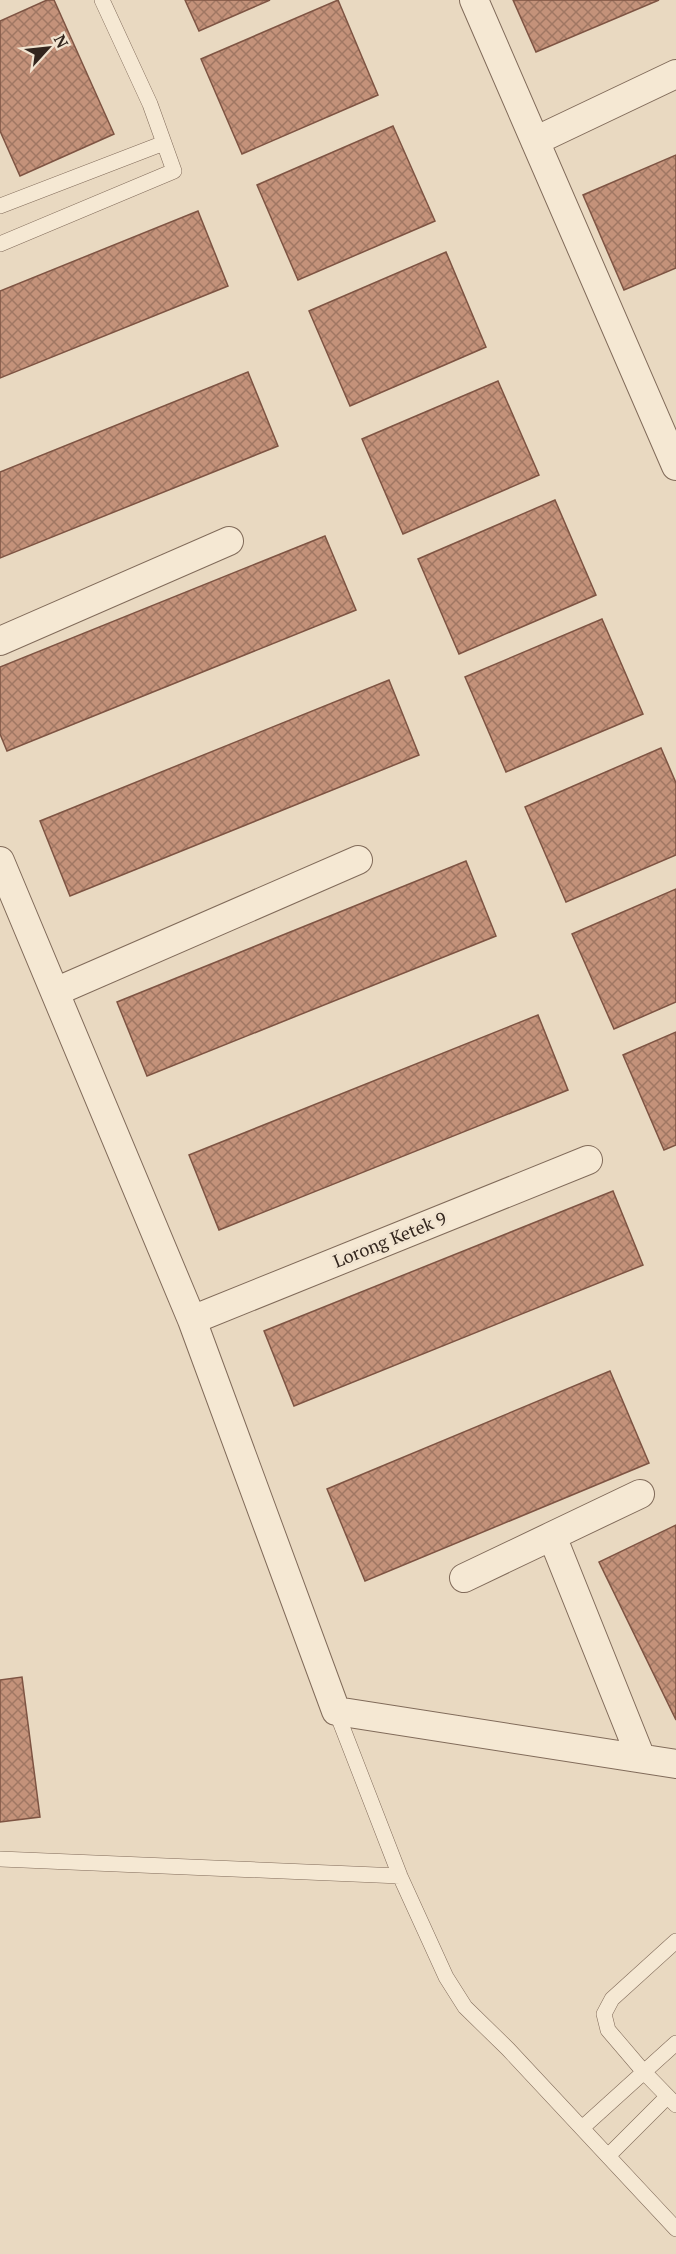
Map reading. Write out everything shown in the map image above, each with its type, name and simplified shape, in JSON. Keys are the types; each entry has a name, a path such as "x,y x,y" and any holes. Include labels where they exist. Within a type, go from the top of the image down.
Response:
{"street":[{"path":"474,0 676,466"},
{"path":"535,141 676,74"},
{"path":"0,641 229,541"},
{"path":"55,992 358,860"},
{"path":"0,861 192,1320 336,1711 676,1764"},
{"name":"Lorong Ketek 9","path":"192,1320 588,1160"},
{"path":"464,1578 640,1494"},
{"path":"552,1536 641,1758"}],"lane":[{"path":"0,244 174,171 150,104 102,0"},
{"path":"0,206 164,142"},
{"path":"336,1711 400,1876 446,1977 465,2007 508,2049 676,2229"},
{"path":"0,1859 400,1876"},
{"path":"608,2156 671,2101 608,2030 604,2014 612,1999 676,1941"},
{"path":"582,2128 676,2043"}],"building":[{"path":"47,0 54,0 114,134 20,176 0,131 0,21"},
{"path":"185,0 270,0 199,31"},
{"path":"338,0 378,95 242,154 201,59"},
{"path":"513,0 659,0 536,52"},
{"path":"393,126 435,221 298,280 257,185"},
{"path":"676,155 676,268 624,290 583,195"},
{"path":"198,211 228,286 0,378 0,291"},
{"path":"446,252 486,347 350,406 309,311"},
{"path":"248,372 278,446 0,558 0,472"},
{"path":"498,381 539,475 403,534 362,439"},
{"path":"555,500 596,595 459,654 418,559"},
{"path":"325,536 356,610 7,751 0,734 0,667"},
{"path":"602,619 643,714 506,772 465,677"},
{"path":"389,680 419,755 70,896 40,821"},
{"path":"661,748 676,783 676,855 566,902 525,807"},
{"path":"466,861 496,936 147,1076 117,1002"},
{"path":"676,889 676,1002 614,1029 572,934"},
{"path":"538,1015 568,1090 219,1230 189,1155"},
{"path":"676,1032 676,1145 664,1150 623,1055"},
{"path":"613,1191 643,1265 294,1406 264,1331"},
{"path":"610,1371 649,1463 365,1581 327,1489"},
{"path":"676,1525 676,1720 599,1562"},
{"path":"22,1677 40,1817 0,1822 0,1680"}]}
